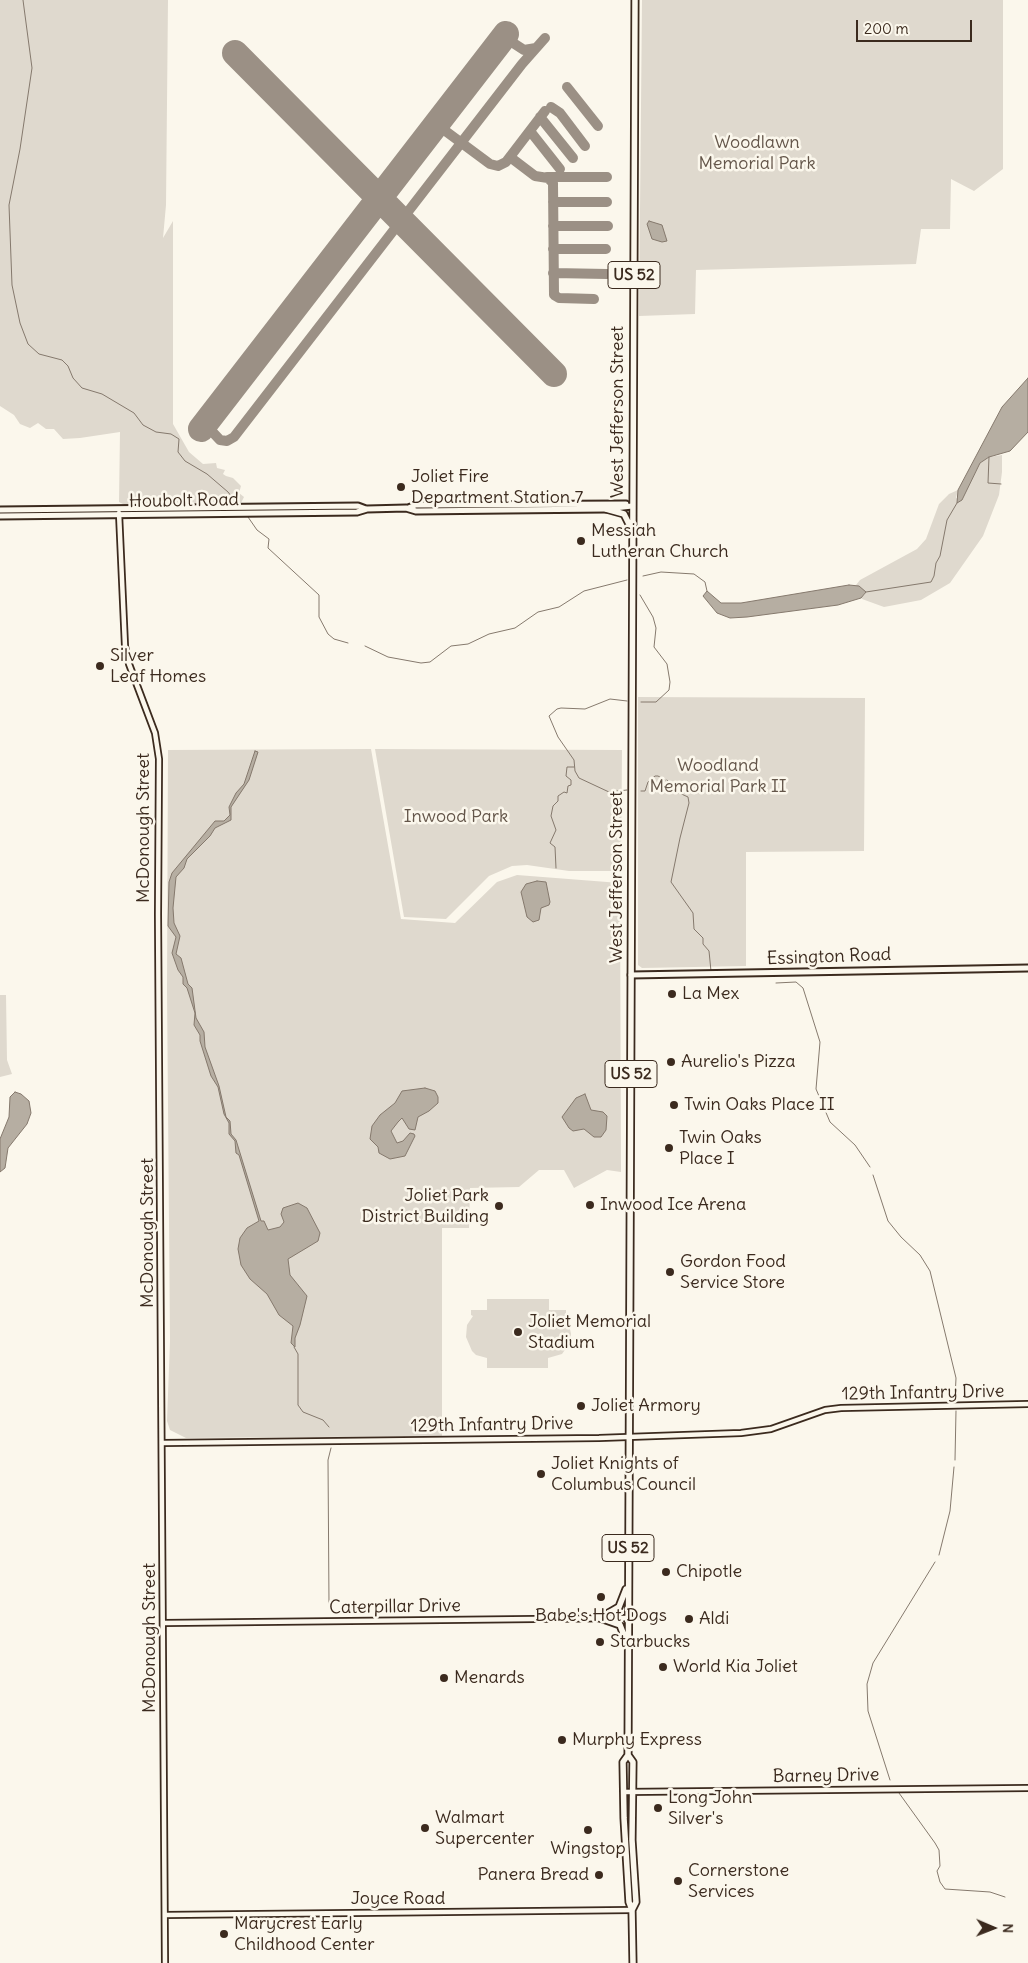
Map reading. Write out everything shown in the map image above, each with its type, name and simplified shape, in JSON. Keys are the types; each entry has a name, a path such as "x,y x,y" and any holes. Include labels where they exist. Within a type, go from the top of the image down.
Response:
{"main road":[{"name":"West Jefferson Street","path":"632,1910 636,1902 632,1791 633,1762 628,1755 627,1584 635,0"},
{"name":"Houbolt Road","path":"0,516 357,512 367,509 408,508 416,505 458,504 620,503 632,506"},
{"name":"Houbolt Road","path":"0,510 358,506 367,509"},
{"name":"Houbolt Road","path":"408,508 416,511 606,509 632,506"},
{"path":"606,509 624,514 633,532"},
{"name":"Essington Road","path":"631,975 1028,968"},
{"path":"600,1618 619,1607 627,1584"},
{"path":"600,1618 620,1625 627,1643"},
{"name":"West Jefferson Street","path":"628,1755 623,1762 629,1902 632,1910 633,1963"}],"street":[{"name":"McDonough Street","path":"119,509 126,646 129,664 155,733 159,759 158,914 165,1963"},
{"name":"129th Infantry Drive","path":"163,1443 592,1438 629,1435 752,1432 771,1429 825,1410 849,1407 1028,1404"},
{"name":"Caterpillar Drive","path":"164,1623 627,1618"},
{"name":"Barney Drive","path":"624,1792 1028,1788"},
{"name":"Joyce Road","path":"165,1916 632,1910"}],"green space":[{"path":"0,0 168,0 166,205 163,238 173,221 173,424 189,452 203,464 216,463 217,468 225,470 223,474 233,478 241,486 239,493 244,497 240,505 129,507 119,502 120,432 63,439 54,429 46,429 38,423 30,428 20,424 14,415 0,406"},
{"name":"Woodlawn Memorial Park","path":"642,0 1003,0 1003,169 974,191 951,179 950,229 921,229 916,264 696,270 695,314 639,316"},
{"path":"1002,455 999,495 983,536 950,583 921,600 884,607 862,599 865,594 856,585 860,580 917,549 926,539 939,504 949,494 958,490 956,498 962,500 979,464 989,457"},
{"name":"Woodland Memorial Park II","path":"638,697 865,698 864,851 746,852 746,966 642,968 638,965"},
{"path":"371,749 401,919 455,923 497,882 517,875 620,883 621,1172 607,1170 574,1188 564,1170 539,1170 519,1187 470,1188 469,1228 442,1228 442,1436 186,1438 170,1430 167,1421 170,1341 167,989 168,750"},
{"name":"Inwood Park","path":"375,749 622,750 621,871 569,871 527,865 512,866 489,876 446,919 404,917"},
{"path":"0,995 6,995 7,1060 12,1074 0,1077"},
{"name":"Joliet Memorial Stadium","path":"487,1299 549,1299 549,1310 566,1310 566,1316 562,1316 569,1324 571,1334 569,1344 562,1354 548,1358 548,1368 487,1368 487,1358 476,1355 472,1351 466,1337 467,1325 473,1316 471,1315 471,1310 487,1310"}],"shaded area":[{"path":"649,221 662,225 667,241 662,242 652,239 647,224"},
{"path":"1028,378 1028,432 1010,451 989,457 980,463 962,500 957,503 958,490 1002,407"},
{"path":"849,585 859,586 866,592 861,598 838,605 747,617 730,618 717,613 703,596 707,591 721,603 741,603"},
{"path":"255,751 258,752 249,780 231,807 231,820 215,828 210,836 187,859 184,868 176,877 173,908 174,923 180,936 176,954 181,958 188,984 192,988 196,1018 204,1032 205,1047 219,1086 226,1117 230,1121 231,1134 236,1140 261,1221 264,1221 268,1230 280,1227 284,1222 281,1214 283,1208 298,1203 307,1208 320,1233 318,1241 288,1259 290,1275 307,1296 295,1338 295,1347 291,1343 293,1326 279,1315 267,1294 250,1279 241,1265 238,1249 240,1238 247,1228 259,1221 239,1155 236,1153 235,1141 229,1134 229,1123 224,1114 218,1087 211,1076 200,1041 200,1035 194,1025 195,1013 187,988 183,984 183,977 178,970 172,953 176,937 168,926 169,882 172,873 215,821 224,821 230,815 229,807 236,793 244,784"},
{"path":"537,881 546,882 550,902 549,905 541,908 539,920 533,922 527,917 521,892 526,884"},
{"path":"425,1088 435,1091 438,1103 418,1117 415,1130 409,1129 402,1118 391,1131 397,1143 403,1141 410,1133 414,1134 415,1136 405,1156 390,1159 379,1153 378,1147 370,1139 372,1126 380,1115 395,1103 402,1091"},
{"path":"15,1092 21,1094 29,1101 31,1113 27,1124 8,1148 5,1168 0,1172 0,1139 9,1117 10,1097"},
{"path":"585,1094 591,1110 603,1112 607,1116 606,1130 601,1137 594,1137 584,1129 573,1131 562,1117 576,1098"}],"waterway":[{"path":"23,0 32,68 20,149 9,205 12,285 20,323 28,344 39,354 62,360 68,366 73,378 82,388 102,394 134,413 143,425 156,432 171,434 179,439 178,452 185,461 207,474 228,492 237,503"},
{"path":"989,457 988,483 1001,484"},
{"path":"866,592 931,582 940,556 947,520 957,503"},
{"path":"248,517 257,530 269,539 268,548 319,595 319,617 328,634 334,639 348,643"},
{"path":"643,576 661,572 694,574 705,582 707,591"},
{"path":"365,646 388,657 421,663 430,662 451,646 468,644 489,634 515,628 538,612 559,607 584,591 627,580"},
{"path":"640,595 653,617 656,628 654,647 667,664 670,682 669,690 656,702 641,702"},
{"path":"627,701 610,699 585,709 561,708 549,716 558,737 574,760 575,771 579,778 609,792 627,790"},
{"path":"556,868 555,847 550,843 556,830 551,816 553,806 558,801 558,796 564,792 567,793 568,786 571,785 571,780 566,776 567,767 574,767"},
{"path":"641,791 645,791 648,782 655,776 665,780"},
{"path":"667,780 677,792 688,797 689,803 671,882 693,913 694,929 703,938 703,944 709,951 711,971"},
{"path":"776,983 796,982 803,988 820,1042 816,1089 830,1122 855,1145 870,1167"},
{"path":"873,1175 888,1221 920,1255 930,1271 956,1378 955,1399"},
{"path":"294,1347 298,1354 298,1405 303,1412 323,1420 329,1427"},
{"path":"955,1460 956,1411"},
{"path":"329,1604 328,1460 331,1448"},
{"path":"939,1555 950,1511 954,1467"},
{"path":"890,1780 868,1711 867,1684 873,1663 935,1562"},
{"path":"899,1793 939,1850 940,1866 937,1871 940,1882 945,1889 990,1892 1005,1897"}],"taxiway":[{"path":"504,37 524,50 536,48"},
{"path":"205,424 220,440 227,441 234,437 522,64 545,38"},
{"path":"567,87 598,126"},
{"path":"551,107 560,113 585,146"},
{"path":"436,124 490,164 498,166 506,162 545,111"},
{"path":"540,117 573,158"},
{"path":"530,131 560,169"},
{"path":"510,157 535,176 548,178 553,183 554,295 559,298 594,299"},
{"path":"547,177 607,177"},
{"path":"553,202 607,202"},
{"path":"553,226 608,226"},
{"path":"553,249 606,249"},
{"path":"553,273 607,274"}],"runway":[{"path":"201,429 506,34"},
{"path":"235,53 554,374"}],"place":[{"name":"Joliet Fire Department Station 7","path":"401,487"},
{"name":"Messiah Lutheran Church","path":"581,541"},
{"name":"Silver Leaf Homes","path":"100,666"},
{"name":"La Mex","path":"672,994"},
{"name":"Aurelio's Pizza","path":"671,1062"},
{"name":"Twin Oaks Place II","path":"674,1105"},
{"name":"Twin Oaks Place I","path":"669,1148"},
{"name":"Inwood Ice Arena","path":"590,1205"},
{"name":"Joliet Park District Building","path":"499,1206"},
{"name":"Gordon Food Service Store","path":"670,1272"},
{"name":"Joliet Memorial Stadium","path":"518,1332"},
{"name":"Joliet Armory","path":"581,1406"},
{"name":"Joliet Knights of Columbus Council","path":"541,1474"},
{"name":"Chipotle","path":"666,1572"},
{"name":"Babe's Hot Dogs","path":"601,1597"},
{"name":"Aldi","path":"689,1619"},
{"name":"Starbucks","path":"600,1642"},
{"name":"World Kia Joliet","path":"663,1667"},
{"name":"Menards","path":"444,1678"},
{"name":"Murphy Express","path":"562,1740"},
{"name":"Long John Silver's","path":"658,1808"},
{"name":"Walmart Supercenter","path":"425,1828"},
{"name":"Wingstop","path":"588,1830"},
{"name":"Panera Bread","path":"599,1875"},
{"name":"Cornerstone Services","path":"678,1881"},
{"name":"Marycrest Early Childhood Center","path":"224,1934"}]}
